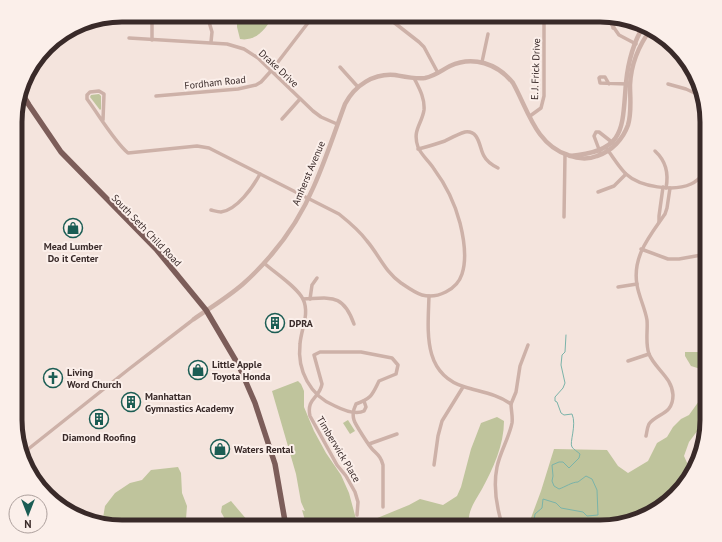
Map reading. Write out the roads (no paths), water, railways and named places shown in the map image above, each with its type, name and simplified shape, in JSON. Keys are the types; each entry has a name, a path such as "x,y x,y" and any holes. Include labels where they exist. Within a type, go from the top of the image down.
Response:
{"main road":[{"name":"South Seth Child Road","path":"25,98 61,152 156,249 206,310 239,366 255,403 274,464 284,520"}],"street":[{"path":"152,22 152,40"},
{"path":"209,22 211,42"},
{"name":"Fordham Road","path":"156,96 249,87 256,85 261,82 271,71 309,22"},
{"path":"393,22 424,47 438,73"},
{"name":"E. J. Frick Drive","path":"530,116 541,108 544,96 544,22"},
{"path":"610,22 619,35 640,46"},
{"path":"613,28 615,23"},
{"name":"Amherst Avenue","path":"27,450 125,372 242,284 264,263 287,236 309,198 318,178 337,124 349,97 358,87 368,80 382,76 396,75 425,78 458,63 472,61 482,62 492,66 508,77 513,83 542,139 552,148 576,158 589,158 607,149 625,132 629,120 630,109 628,84 629,61 634,43 641,31"},
{"path":"482,62 488,34"},
{"name":"Amherst Avenue","path":"628,84 640,46 648,34"},
{"name":"Drake Drive","path":"129,38 211,42 227,44 244,49 258,58 300,99 321,117 337,124"},
{"path":"340,67 358,87"},
{"path":"103,120 104,94 99,91 90,92 87,95 87,99 128,153 203,146 208,148 339,214 356,228 391,274 400,283 418,293 429,296 442,294 449,290 461,276 464,262 463,236 452,200 441,178 418,149 416,139 417,128 423,113 424,104 422,94 414,78"},
{"path":"609,84 628,84"},
{"path":"668,84 686,88 696,93"},
{"path":"282,119 300,99"},
{"path":"418,149 470,132 476,135 479,140 483,155 487,161 498,168"},
{"path":"600,152 594,136 596,132 599,132 614,143"},
{"path":"607,149 626,174 642,183 667,188 680,188 692,184 700,178"},
{"path":"646,436 647,429 650,424 667,411 673,397 670,382 654,364 649,354 647,320 637,284 636,270 641,249 667,208 667,174 661,157 655,151"},
{"path":"564,217 567,155"},
{"path":"212,210 223,212 239,201 249,191 260,174"},
{"path":"598,192 614,186 626,174"},
{"path":"659,222 659,216 667,188"},
{"path":"641,249 668,259 685,259 700,256"},
{"path":"264,263 296,289 303,299 305,318 300,343 300,356 302,369 307,381 316,394 333,405 353,412 364,411 366,407 364,401 356,404 353,412 354,420 369,444 382,459 383,507"},
{"path":"310,299 312,285 316,278"},
{"path":"618,287 637,284"},
{"path":"429,296 428,336 430,351 435,364 444,376 463,387 492,394 511,404"},
{"path":"303,299 332,298 338,300 344,304 349,311 354,324"},
{"path":"501,520 496,504 495,484 497,466 511,425 511,404 516,392 520,366 528,345"},
{"name":"Timberwick Place","path":"358,515 358,502 355,492 346,476 337,465 310,416 308,408 310,402 321,389 322,384 314,355 320,352 361,352 392,358 398,365 396,374 379,381 372,395 364,401"},
{"path":"628,361 649,354"},
{"path":"434,465 438,436 442,421 463,387"},
{"path":"369,444 397,434"}],"waterway":[{"path":"534,520 535,514 542,508 543,499 556,503 561,508 583,512 587,516 598,515 597,490 592,479 586,476 578,482 559,489 554,486 552,481 552,465 563,462 569,468 579,458 580,454 571,445 574,423 572,414 564,415 561,413 557,402 555,401 555,397 563,388 565,383 561,365 562,355 565,352 566,335"}],"place":[{"name":"Mead Lumber Do it Center","path":"73,228"},
{"name":"DPRA","path":"275,323"},
{"name":"Little Apple Toyota Honda","path":"198,370"},
{"name":"Living Word Church","path":"53,378"},
{"name":"Manhattan Gymnastics Academy","path":"131,402"},
{"name":"Diamond Roofing","path":"99,419"},
{"name":"Waters Rental","path":"220,449"}]}
